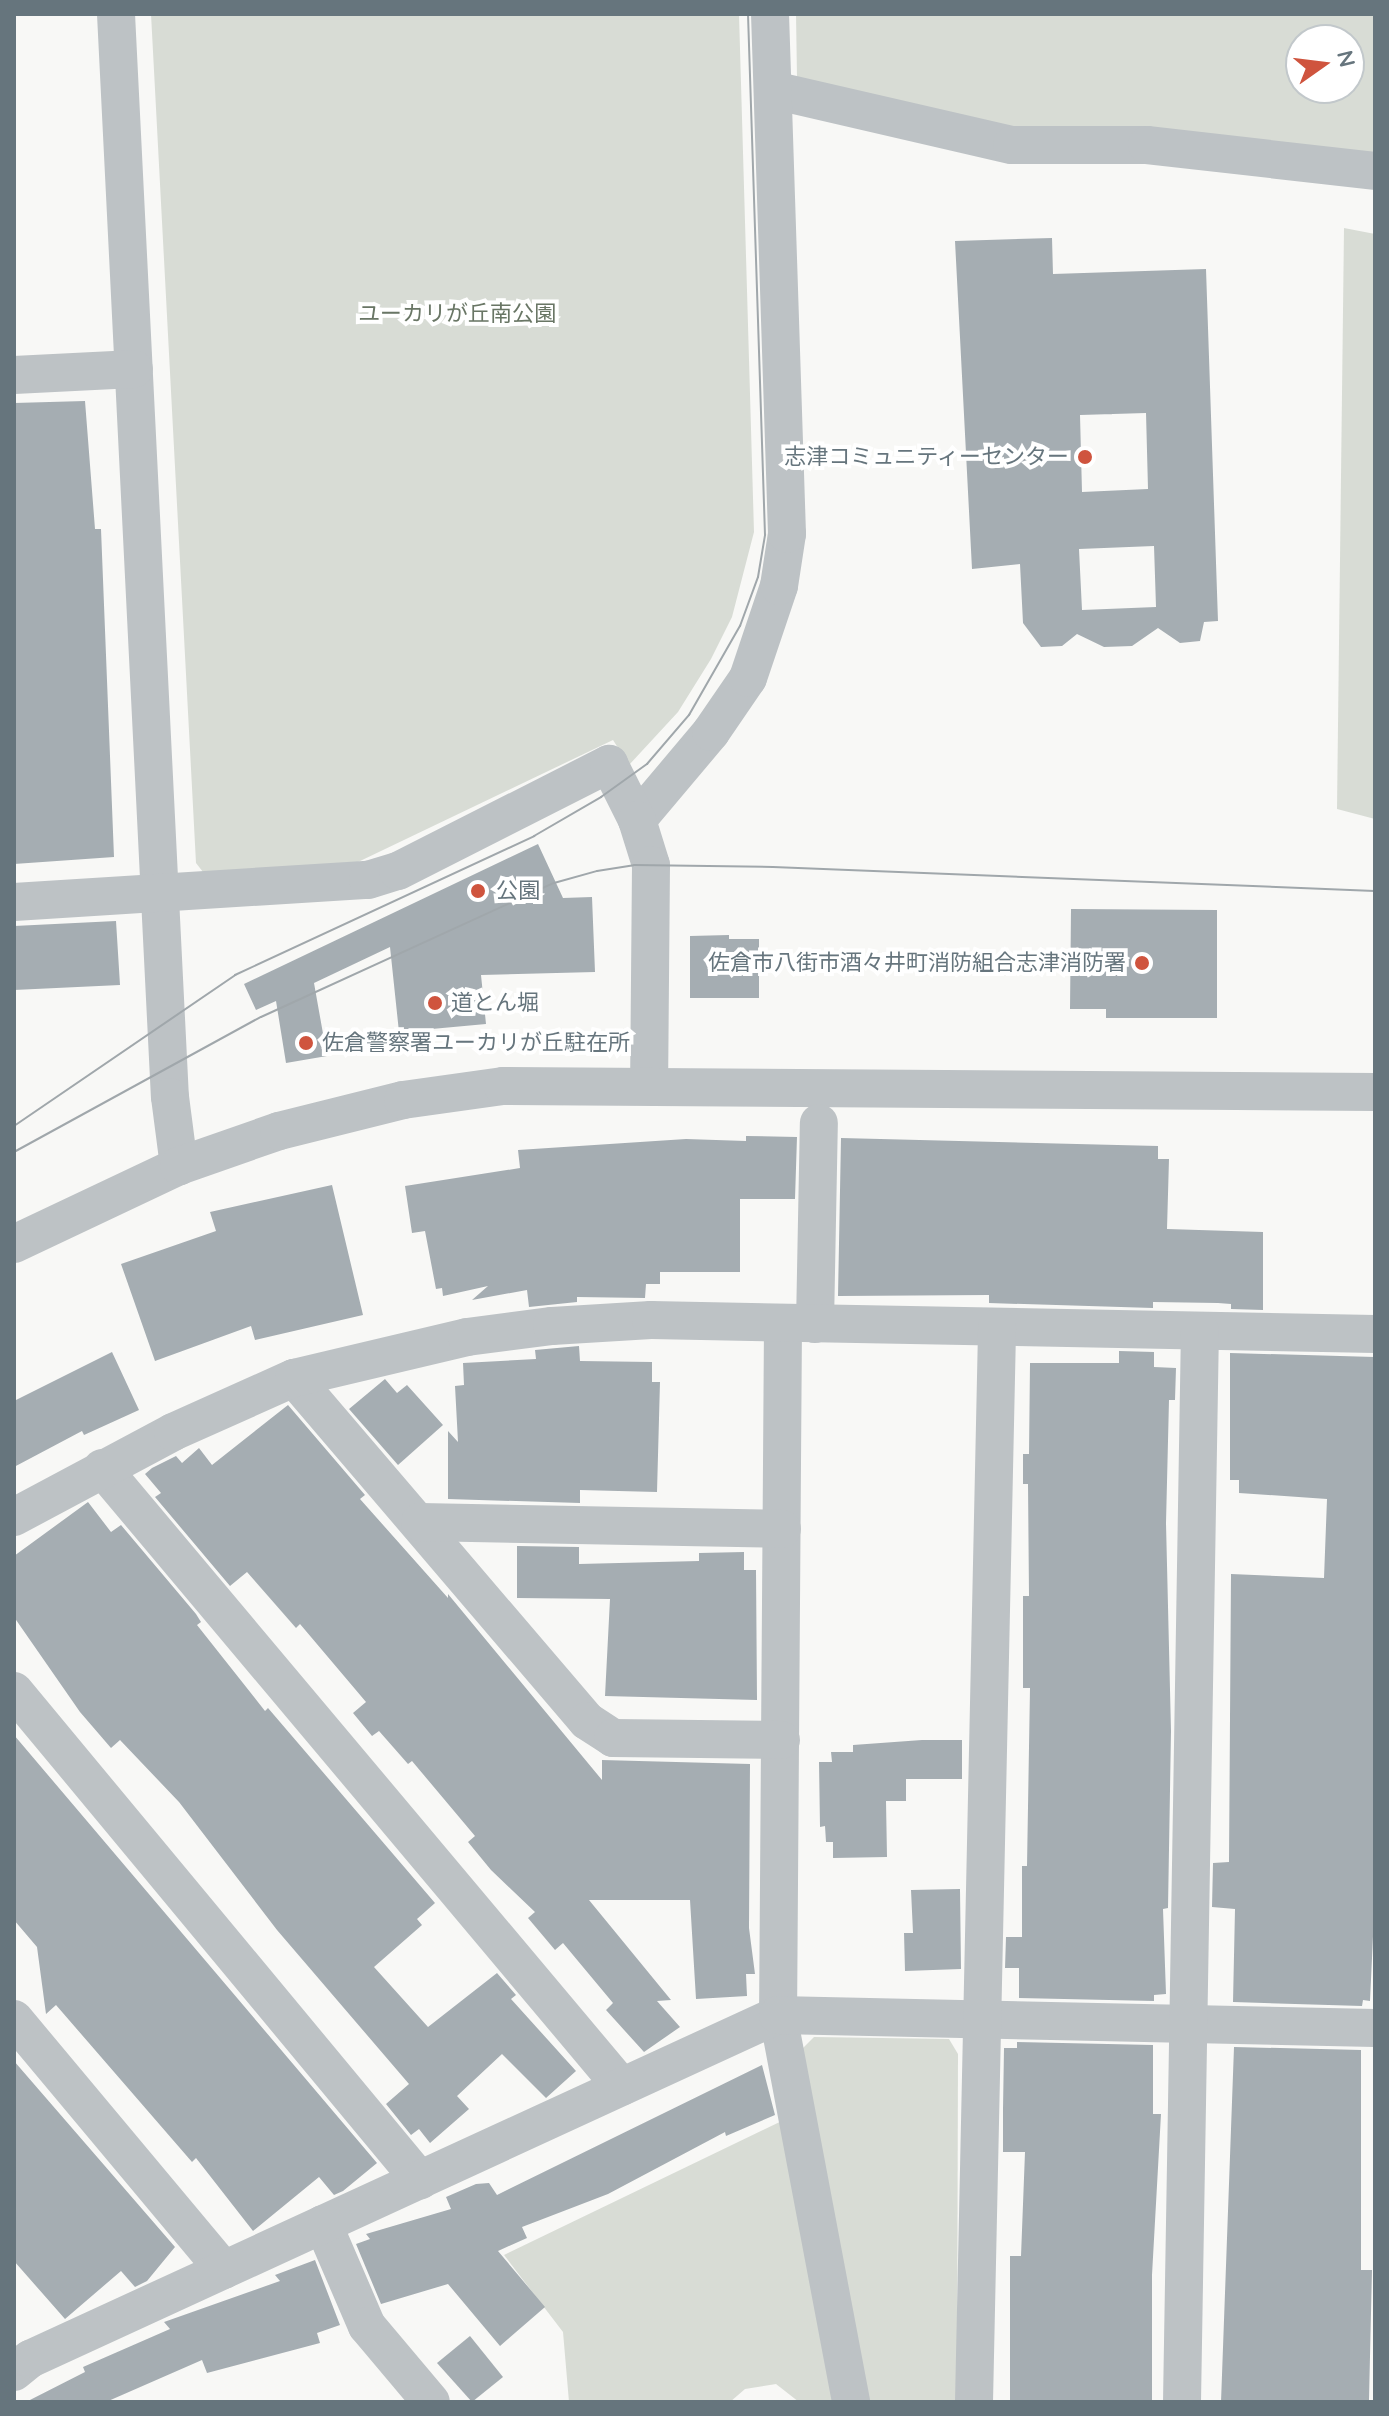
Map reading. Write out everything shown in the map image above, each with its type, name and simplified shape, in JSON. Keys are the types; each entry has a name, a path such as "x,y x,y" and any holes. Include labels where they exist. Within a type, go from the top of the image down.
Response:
{"street":[{"path":"116,14 160,896 179,1166"},
{"path":"637,820 711,732 748,678 779,586 787,534 770,14"},
{"path":"773,90 1012,145 1147,145 1375,171"},
{"path":"14,375 134,369"},
{"path":"14,902 160,896 368,880 398,871 609,764 637,820 651,865 649,1084"},
{"path":"14,1244 179,1166 279,1131 403,1100 503,1086 649,1084 1375,1092"},
{"path":"819,1123 782,1529 778,2015 851,2402"},
{"path":"14,1517 102,1468 294,1378 398,1351 552,1326 651,1320 1375,1334"},
{"path":"974,2402 997,1327"},
{"path":"1182,2402 1200,1331"},
{"path":"294,1378 587,1721 613,1738 781,1740"},
{"path":"102,1468 622,2087"},
{"path":"420,1522 782,1529"},
{"path":"14,1691 420,2180"},
{"path":"19,2357 224,2270 778,2015 1375,2028"},
{"path":"14,2019 224,2270"},
{"path":"323,2224 367,2326 431,2402"}],"green space":[{"name":"ユーカリが丘南公園","path":"151,14 739,14 754,532 732,617 711,659 678,712 629,765 613,740 358,862 203,872 196,863"},
{"path":"796,14 1375,14 1375,159 1016,128 797,78"},
{"path":"1344,228 1375,234 1375,819 1337,809"},
{"path":"814,2037 949,2039 958,2054 957,2402 856,2402 800,2051"},
{"path":"788,2118 839,2402 799,2402 776,2384 745,2389 730,2402 569,2402 563,2332 504,2255"}],"building":[{"path":"1052,238 1053,274 1206,269 1218,621 1204,622 1200,641 1180,643 1158,628 1132,646 1104,647 1077,634 1062,646 1041,647 1023,623 1020,564 972,569 955,241","holes":["1146,413 1148,489 1082,492 1080,415","1154,546 1156,607 1082,610 1079,549"]},
{"path":"85,401 95,529 101,529 114,857 14,864 14,403"},
{"path":"538,844 563,898 592,897 595,972 481,975 486,1024 399,1032 390,947 314,983 327,1056 286,1063 276,1001 256,1010 244,984"},
{"path":"1071,909 1217,910 1217,1018 1106,1018 1106,1009 1070,1009"},
{"path":"116,921 120,985 14,990 14,926"},
{"path":"729,935 729,939 759,939 759,998 690,998 690,936"},
{"path":"746,1136 797,1137 795,1199 740,1199 740,1272 660,1272 660,1284 646,1284 645,1298 577,1297 577,1302 529,1307 527,1290 472,1300 488,1286 443,1296 442,1288 436,1289 425,1231 412,1233 405,1186 520,1168 518,1150 686,1139 746,1141"},
{"path":"841,1138 1158,1146 1158,1159 1169,1159 1167,1229 1263,1232 1263,1310 1231,1309 1231,1304 1218,1303 1153,1302 1153,1308 989,1303 989,1295 838,1296"},
{"path":"332,1185 363,1315 255,1340 251,1326 155,1361 121,1264 216,1231 210,1212"},
{"path":"579,1346 580,1361 652,1362 652,1382 660,1382 657,1492 580,1490 580,1503 448,1499 448,1431 458,1442 455,1386 464,1385 463,1363 536,1359 535,1350"},
{"path":"1119,1351 1154,1352 1154,1367 1176,1368 1175,1400 1169,1400 1166,1523 1171,1731 1168,1908 1163,1909 1166,1994 1154,1995 1154,2001 1019,1998 1019,1968 1005,1968 1006,1937 1022,1937 1022,1866 1027,1866 1030,1688 1023,1688 1023,1596 1029,1596 1028,1484 1023,1484 1023,1454 1029,1454 1030,1363 1119,1363"},
{"path":"112,1352 139,1410 84,1435 82,1431 14,1467 14,1401"},
{"path":"1230,1353 1375,1357 1374,1915 1370,2001 1363,2000 1362,2006 1233,2002 1235,1909 1212,1907 1213,1863 1229,1862 1231,1574 1324,1578 1327,1499 1239,1493 1239,1480 1230,1480"},
{"path":"385,1379 397,1393 407,1385 443,1425 398,1465 349,1409"},
{"path":"288,1405 365,1495 360,1499 448,1598 448,1594 602,1780 602,1760 750,1764 749,1928 755,1974 746,1974 747,1996 696,1999 690,1900 589,1900 671,2000 657,2001 680,2027 644,2052 606,2010 613,2003 563,1943 555,1950 528,1918 535,1912 491,1870 468,1842 475,1836 412,1761 408,1764 379,1731 372,1736 353,1713 366,1702 300,1624 296,1628 247,1572 230,1586 155,1497 161,1493 145,1474 152,1468 176,1456 182,1463 199,1448 212,1465"},
{"path":"88,1502 111,1532 121,1525 196,1614 201,1622 197,1625 265,1711 268,1708 435,1903 417,1919 422,1925 374,1967 428,2027 497,1973 516,1995 511,1999 576,2071 546,2098 502,2054 457,2096 469,2109 430,2143 419,2129 411,2135 386,2104 409,2084 277,1930 179,1802 120,1740 111,1748 80,1712 14,1617 14,1556"},
{"path":"517,1546 579,1547 579,1564 699,1561 699,1553 744,1552 744,1570 756,1570 757,1700 605,1696 610,1599 517,1598"},
{"path":"14,1735 377,2163 343,2191 334,2195 319,2177 253,2231 196,2158 192,2162 56,2005 46,2014 37,1947 14,1920"},
{"path":"962,1740 962,1779 906,1779 906,1801 886,1801 887,1857 833,1858 833,1842 826,1842 825,1826 820,1827 819,1762 832,1762 831,1752 853,1752 853,1745"},
{"path":"960,1889 961,1969 905,1971 904,1933 913,1933 911,1890"},
{"path":"1017,2042 1153,2045 1153,2114 1161,2114 1152,2275 1152,2402 1010,2402 1010,2256 1021,2256 1025,2152 1003,2152 1004,2048 1017,2048"},
{"path":"1234,2047 1361,2050 1361,2270 1372,2270 1369,2400 1221,2402"},
{"path":"14,2061 175,2247 147,2281 135,2287 121,2271 65,2319 14,2261"},
{"path":"762,2065 775,2115 726,2136 725,2132 608,2194 522,2227 527,2238 498,2251 545,2307 500,2346 448,2284 381,2304 356,2244 370,2239 366,2234 451,2209 446,2197 476,2184 489,2183 497,2195"},
{"path":"315,2260 340,2325 317,2333 320,2343 207,2373 202,2360 106,2402 26,2402 85,2372 83,2367 170,2329 164,2322 280,2281 275,2275"},
{"path":"470,2336 503,2377 472,2402 437,2363"}],"tram line":[{"path":"14,1126 235,975 534,836 601,797 647,764 689,715 740,626 758,577 765,535 748,14"},
{"path":"14,1152 261,1017 554,883 597,871 634,865 773,867 1375,891"}],"place":[{"name":"志津コミュニティーセンター","path":"1085,457"},
{"name":"公園","path":"478,891"},
{"name":"佐倉市八街市酒々井町消防組合志津消防署","path":"1142,963"},
{"name":"道とん堀","path":"435,1003"},
{"name":"佐倉警察署ユーカリが丘駐在所","path":"306,1043"}]}
